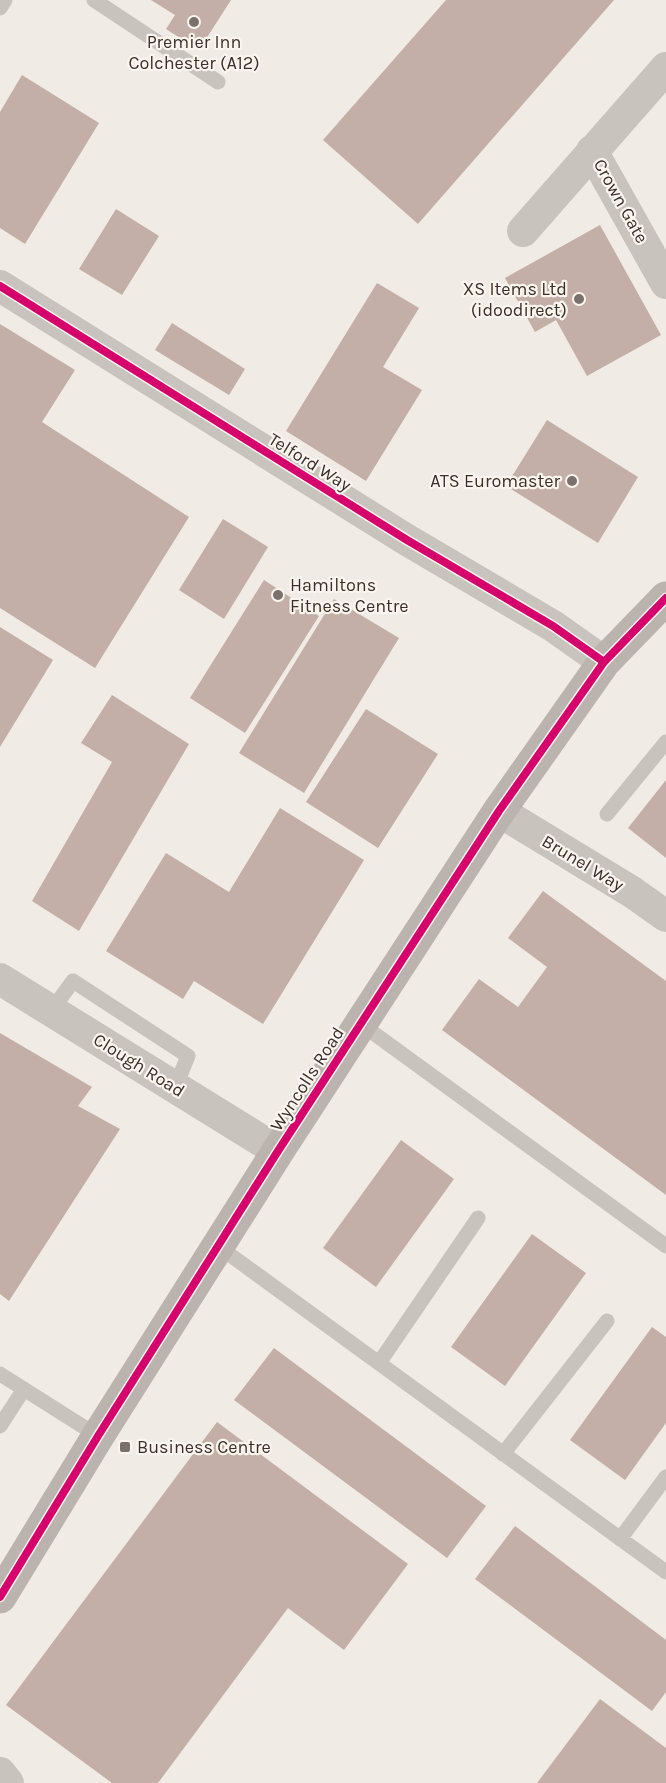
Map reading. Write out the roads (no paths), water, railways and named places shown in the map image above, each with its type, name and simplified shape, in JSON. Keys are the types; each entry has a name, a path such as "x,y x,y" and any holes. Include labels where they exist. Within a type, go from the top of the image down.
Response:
{"street":[{"name":"Crown Gate","path":"523,231 666,68"},
{"name":"Crown Gate","path":"592,151 666,283"},
{"name":"Telford Way","path":"0,286 407,540 553,626 604,662"},
{"name":"Wyncolls Road","path":"0,1597 98,1436 278,1151 500,811 604,662 666,598"},
{"name":"Brunel Way","path":"500,811 632,892 666,916"},
{"name":"Clough Road","path":"0,979 278,1151"},
{"path":"0,1773 8,1783"}],"lane":[{"path":"0,8 5,0"},
{"path":"94,0 218,82"},
{"path":"607,814 666,742"},
{"path":"361,1024 666,1246"},
{"path":"379,1363 478,1218"},
{"path":"218,1246 666,1572"},
{"path":"503,1454 607,1321"},
{"path":"0,1374 98,1436"},
{"path":"0,1426 24,1389"},
{"path":"620,1539 666,1477"}],"place":[{"name":"Premier Inn Colchester (A12)","path":"194,22"},
{"name":"XS Items Ltd (idoodirect)","path":"579,299"},
{"name":"ATS Euromaster","path":"572,481"},
{"name":"Hamiltons Fitness Centre","path":"278,595"},
{"name":"Business Centre","path":"125,1447"}]}
